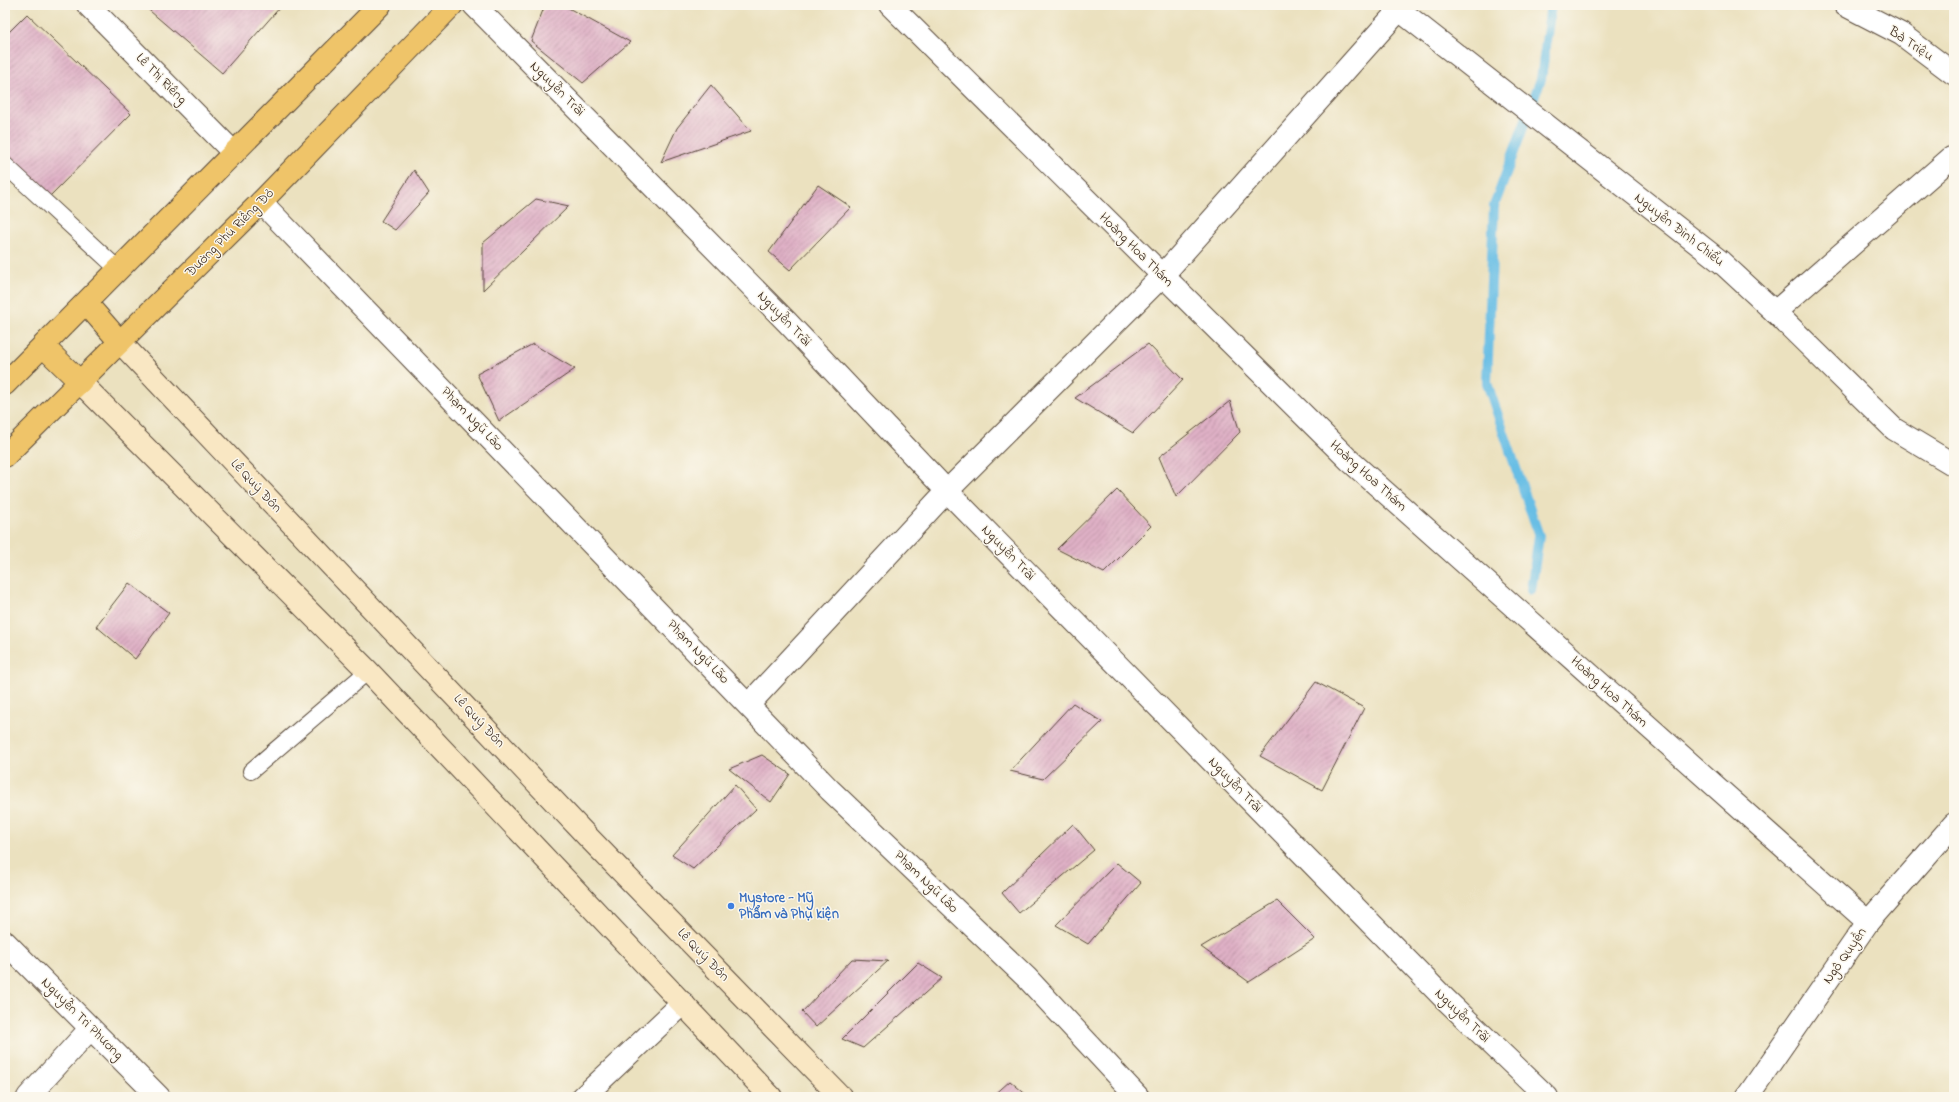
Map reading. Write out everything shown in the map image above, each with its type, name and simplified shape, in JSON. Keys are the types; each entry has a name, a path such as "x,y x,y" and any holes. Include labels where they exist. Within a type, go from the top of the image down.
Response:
{"main road":[{"path":"5,384 44,347 380,5"},
{"name":"Đường Phú Riềng Đỏ","path":"5,456 262,202 452,5"},
{"path":"86,303 120,342"},
{"name":"Lê Quý Đôn","path":"120,342 582,830 841,1097"},
{"path":"44,347 368,671 771,1097"}],"street":[{"name":"Lê Thị Riêng","path":"88,5 234,153"},
{"name":"Nguyễn Trãi","path":"474,5 787,322 947,491 1443,997 1547,1097"},
{"name":"Hoàng Hoa Thám","path":"890,5 1349,460 1868,922"},
{"name":"Bà Triệu","path":"1845,5 1901,34 1954,74"},
{"path":"749,704 947,491 1162,276 1396,8"},
{"name":"Nguyễn Đình Chiểu","path":"1396,8 1721,262 1775,312 1894,429 1954,465"},
{"path":"1775,312 1953,158"},
{"name":"Phạm Ngũ Lão","path":"262,202 749,704 830,790 1027,978 1138,1097"},
{"name":"Ngô Quyền","path":"1748,1097 1868,922 1954,824"},
{"name":"Nguyễn Tri Phương","path":"5,942 159,1097"},
{"path":"583,1097 683,1003"},
{"path":"28,1097 90,1028"}],"lane":[{"path":"5,165 119,270"},
{"path":"251,771 368,671"}],"building":[{"path":"143,5 282,5 222,73"},
{"path":"545,5 563,5 630,42 583,83 531,41"},
{"path":"27,14 131,114 48,198 5,156 5,36"},
{"path":"711,85 751,131 661,162 677,128"},
{"path":"414,170 429,193 395,230 381,221"},
{"path":"818,185 851,207 790,270 769,252"},
{"path":"536,199 569,206 483,290 483,243"},
{"path":"533,344 575,369 499,421 477,374"},
{"path":"1148,344 1183,380 1133,433 1075,398"},
{"path":"1230,401 1240,432 1176,497 1159,457"},
{"path":"1117,490 1151,526 1104,573 1057,549"},
{"path":"129,583 169,613 135,659 96,626"},
{"path":"1316,682 1364,708 1322,790 1260,756"},
{"path":"1073,703 1102,722 1043,779 1010,771"},
{"path":"762,755 790,774 771,802 729,769"},
{"path":"735,785 756,809 693,869 672,855"},
{"path":"1073,824 1094,850 1019,913 1002,893"},
{"path":"1117,863 1141,883 1088,944 1056,925"},
{"path":"1277,901 1315,939 1249,982 1201,947"},
{"path":"852,959 888,961 816,1027 802,1012"},
{"path":"918,963 942,978 863,1048 842,1039"},
{"path":"1010,1081 1029,1097 992,1097"}],"waterway":[{"path":"1531,590 1539,536 1487,383 1494,206 1541,79 1551,5"}],"place":[{"name":"Mystore - Mỹ Phẩm và Phụ kiện","path":"731,906"}]}
